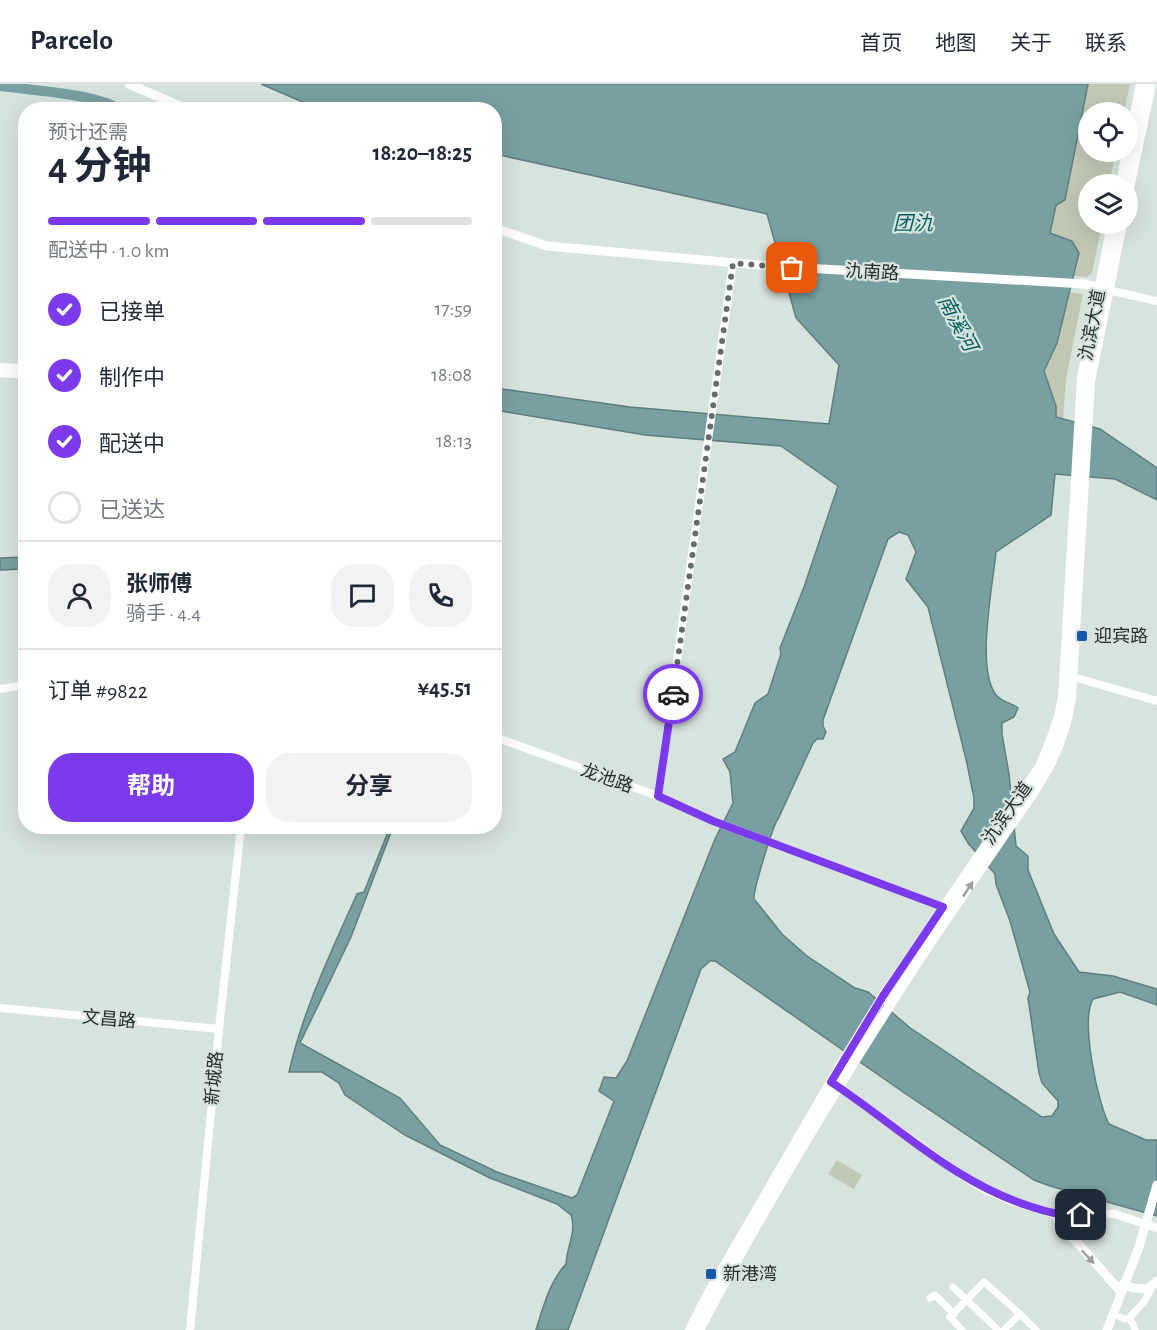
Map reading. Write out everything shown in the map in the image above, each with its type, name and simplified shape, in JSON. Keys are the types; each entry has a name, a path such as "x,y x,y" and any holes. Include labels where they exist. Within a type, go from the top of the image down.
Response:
{"main road":[{"path":"129,84 171,102"},
{"path":"1137,102 1141,84"},
{"path":"1132,174 1151,84"},
{"name":"氿南路","path":"502,230 547,246 770,266 1084,284 1104,289"},
{"name":"氿滨大道","path":"1027,794 1051,743 1063,699 1083,411 1090,381 1111,234"},
{"name":"氿滨大道","path":"1104,289 1119,234"},
{"name":"氿滨大道","path":"690,1330 707,1296 887,999 1027,794 1052,764 1068,721 1072,677 1079,479"},
{"name":"氿滨大道","path":"699,1330 834,1084"},
{"path":"1107,1330 1138,1247 1157,1185"},
{"path":"1056,1215 1063,1231 1076,1241 1122,1288 1141,1290 1154,1284"},
{"path":"1076,1241 1081,1215"}],"street":[{"path":"658,796 733,263"},
{"path":"1104,289 1157,300"},
{"path":"0,366 18,367"},
{"path":"0,373 18,374"},
{"path":"1072,677 1157,701"},
{"path":"0,689 18,686"},
{"name":"龙池路","path":"502,740 658,796 713,821 948,909"},
{"name":"新城路","path":"190,1330 240,834"},
{"name":"文昌路","path":"0,1008 219,1029"},
{"path":"834,1084 982,1188 1011,1201 1056,1215 1116,1214 1157,1228"},
{"path":"962,1330 950,1317 984,1282 1036,1330"},
{"path":"1126,1319 1144,1302 1154,1284"},
{"path":"953,1287 998,1330"},
{"path":"930,1298 935,1295 954,1314"},
{"path":"1004,1330 1020,1314"},
{"path":"1113,1315 1126,1319 1133,1324 1135,1330"}],"green space":[{"path":"1088,84 1130,84 1126,102 1084,102"},
{"path":"1078,134 1078,162 1114,162 1111,174 1078,174 1078,234 1100,234 1092,273 1087,277 1073,276 1079,252 1050,233 1056,205 1065,200"},
{"path":"1069,292 1083,294 1066,379 1063,419 1056,417 1044,371 1057,343"},
{"path":"837,1160 862,1175 854,1189 828,1174"}],"water":[{"name":"团氿","path":"261,84 1088,84 1084,102 1078,102 1078,134 1065,200 1056,205 1050,233 1072,241 1079,253 1057,343 1044,371 1056,406 1056,417 1100,429 1157,468 1157,500 1115,479 1055,474 1051,515 996,552 987,627 987,668 997,696 1018,708 1014,717 1002,723 1016,846 1028,856 1028,870 1054,934 1079,972 1113,976 1157,989 1157,1005 1120,992 1093,999 1088,1025 1096,1081 1109,1124 1146,1140 1157,1140 1157,1216 1034,1180 715,961 710,961 701,969 568,1330 536,1330 551,1286 566,1264 573,1227 571,1215 557,1204 490,1178 405,1135 345,1095 339,1083 322,1072 289,1072 302,1026 328,959 357,894 364,892 387,834 390,834 351,937 300,1043 400,1098 440,1145 497,1172 572,1198 577,1195 614,1101 599,1091 604,1077 616,1078 627,1061 715,839 733,803 730,772 723,759 735,752 755,703 768,694 781,654 780,648 804,587 838,486 781,446 645,435 502,411 502,389 630,407 829,424 839,365 796,318 767,214 502,156 502,102 303,102","holes":["899,532 908,535 916,552 906,579 928,607 974,798 974,808 961,831 968,843 995,874 996,884 1010,921 1030,992 1028,998 1039,1073 1042,1083 1058,1101 1058,1107 1052,1116 1042,1117 909,1027 868,992 855,988 807,956 782,934 754,899 775,824 813,743 817,739 823,739 826,732 823,720 888,539"]},
{"path":"18,557 18,569 0,570 0,558"}],"waterway":[{"path":"0,86 81,96 102,102"}],"way so far":[{"path":"673,694 733,263 792,268"}],"place":[{"name":"迎宾路","path":"1082,636"},
{"name":"新港湾","path":"711,1274"}],"route":[{"path":"673,694 658,796 713,821 943,907 883,996 831,1082 982,1188 1011,1201 1056,1215 1081,1215"}],"water label":[{"name":"南溪河","path":"958,323"}]}
